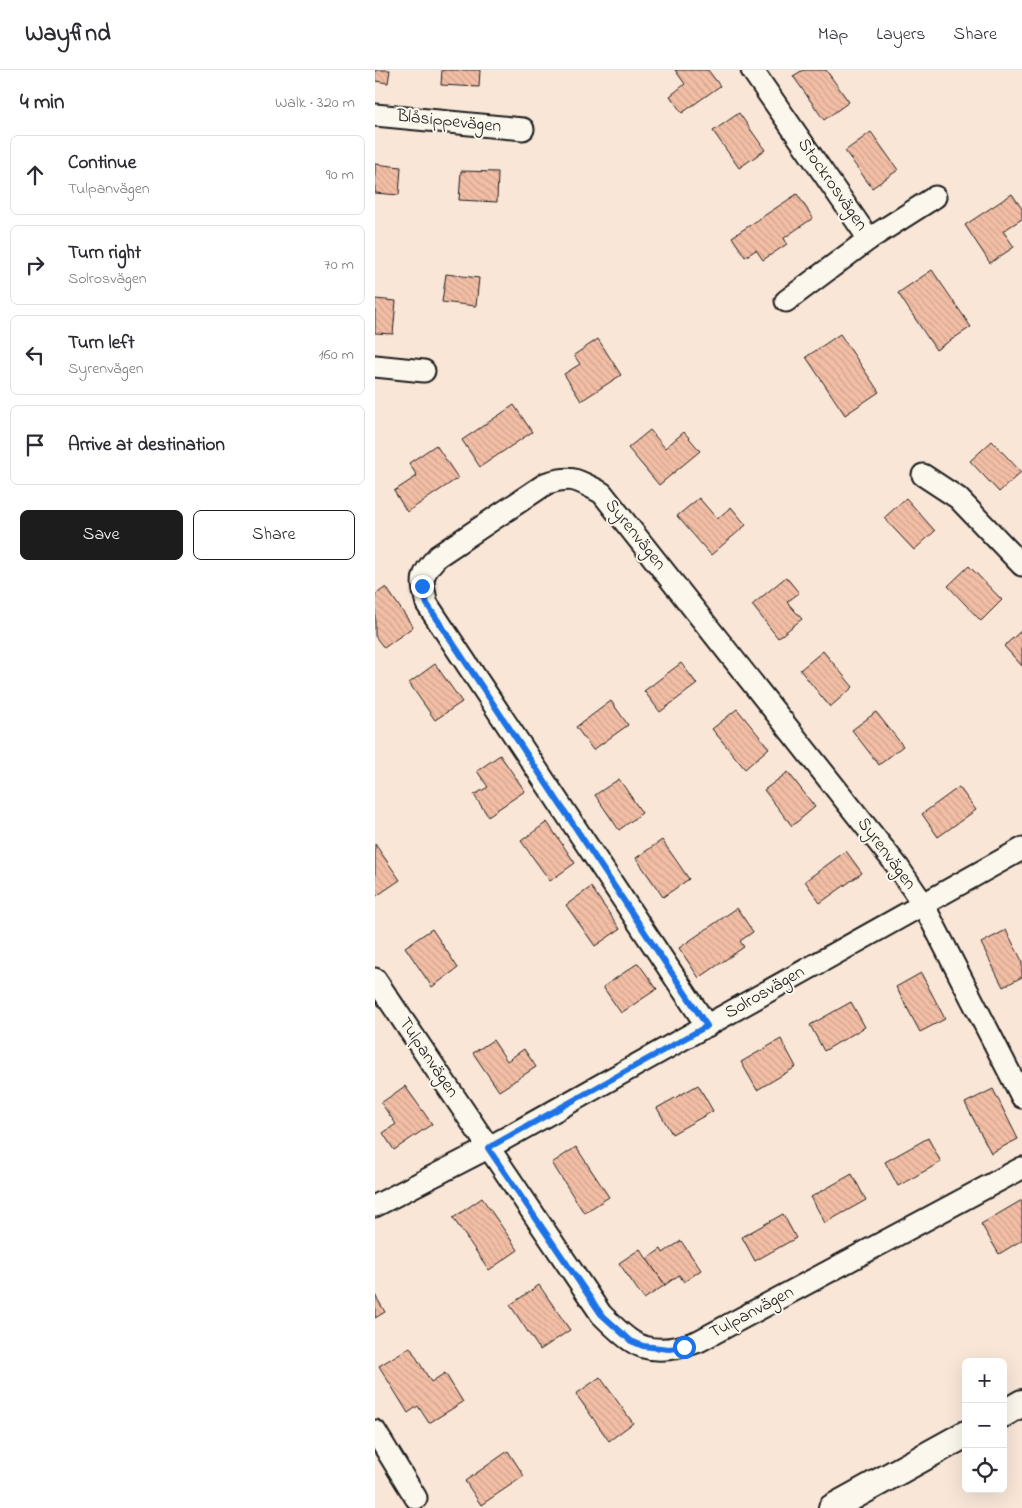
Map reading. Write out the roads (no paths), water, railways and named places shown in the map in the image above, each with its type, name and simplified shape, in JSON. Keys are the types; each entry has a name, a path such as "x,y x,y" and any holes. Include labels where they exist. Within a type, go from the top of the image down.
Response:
{"street":[{"name":"Stockrosvägen","path":"752,70 869,239 786,301"},
{"name":"Blåsippevägen","path":"375,114 523,129"},
{"path":"869,239 935,197"},
{"path":"375,366 424,371"},
{"path":"923,475 958,498 1022,565"},
{"name":"Syrenvägen","path":"707,1026 427,604 422,586 425,569 438,556 547,483 565,478 579,481 602,493 891,859 923,904 1022,1098"},
{"name":"Solrosvägen","path":"375,1206 488,1148 1022,849"},
{"name":"Tulpanvägen","path":"375,979 601,1314 631,1341 643,1346 669,1349 684,1347 699,1341 1022,1168"},
{"path":"1007,1412 1022,1403"},
{"path":"375,1432 416,1498"},
{"path":"831,1508 962,1436"}]}
